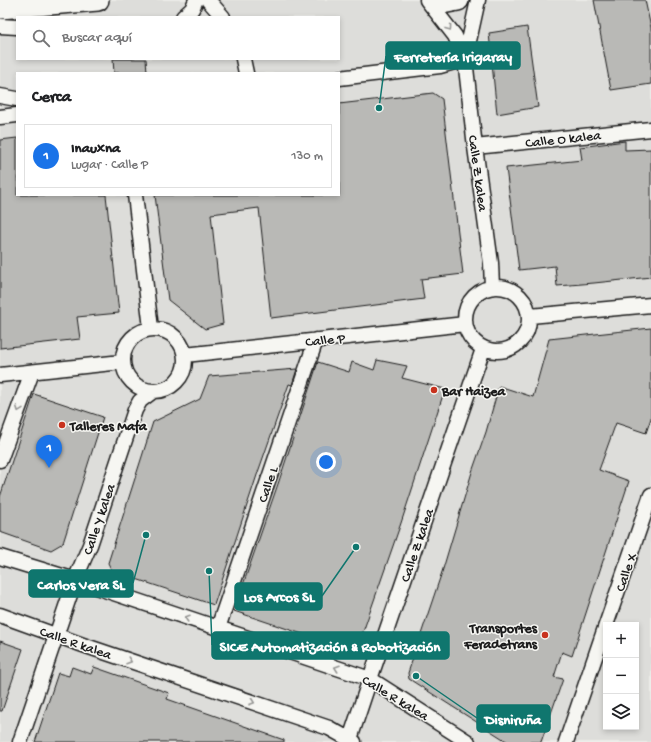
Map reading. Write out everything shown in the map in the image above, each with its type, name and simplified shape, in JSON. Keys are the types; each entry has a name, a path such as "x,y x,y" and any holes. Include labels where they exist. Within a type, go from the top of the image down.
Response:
{"highway":[{"path":"0,8 98,0"},
{"path":"433,0 442,3 458,0"}],"street":[{"path":"185,16 192,9 196,0"},
{"path":"208,0 222,16"},
{"path":"427,0 455,36 465,59"},
{"path":"465,59 478,0"},
{"path":"0,26 16,27"},
{"path":"340,78 440,66 465,59"},
{"name":"Calle Z kalea","path":"465,59 475,147 491,263 492,287"},
{"path":"243,60 246,72"},
{"path":"0,96 16,99"},
{"path":"0,117 16,115"},
{"name":"Calle O kalea","path":"475,147 651,129"},
{"path":"135,196 151,328"},
{"path":"492,287 502,287 513,291 521,297 527,306 530,316 528,330 521,342 510,350 496,352 483,349 472,341 465,324 465,315 469,302 479,292 492,287"},
{"path":"530,316 651,305"},
{"name":"Calle P","path":"185,355 465,324"},
{"path":"151,328 162,329 174,335 181,344 185,355 185,366 181,377 173,385 164,390 152,392 135,386 124,371 122,362 124,350 130,339 139,332 151,328"},
{"name":"Calle L","path":"218,628 316,340"},
{"name":"Calle Z kalea","path":"351,741 370,679 483,349"},
{"path":"0,375 122,362"},
{"path":"0,460 32,372"},
{"name":"Calle Y kalea","path":"20,742 75,580 90,545 135,410 140,401 152,392"},
{"name":"Calle X","path":"607,622 651,495"},
{"name":"Calle R kalea","path":"0,557 75,580 370,679 468,742"},
{"name":"Calle R kalea","path":"0,615 56,636 329,728 351,741"},
{"name":"Calle X","path":"566,742 603,634"}],"shaded area":[{"path":"0,0 651,0 651,742 0,742"}],"building":[{"path":"594,0 645,0 651,28 651,84 611,90"},
{"path":"527,27 538,107 497,114 489,33"},
{"path":"113,60 146,60 147,72 114,72"},
{"path":"433,93 442,99 463,274 421,279 424,299 271,318 259,208 211,214 223,324 205,329 168,300 155,196 340,196 340,104"},
{"path":"16,138 16,196 106,196 119,313 77,317 80,339 0,348 0,140"},
{"path":"625,141 625,150 651,149 651,277 557,286 555,266 519,270 506,168 582,160 580,147"},
{"path":"651,328 651,418 646,433 616,423 599,470 629,481 572,656 562,652 554,677 563,679 541,742 508,742 409,679 408,673 443,569 499,386 533,397 549,339"},
{"path":"377,360 407,366 402,378 445,389 401,523 356,652 234,611 318,362 349,372 352,362 374,370"},
{"path":"297,369 292,385 289,384 214,605 112,571 108,563 153,422 200,399 209,376"},
{"path":"34,394 103,417 63,543 51,550 0,532 0,497"},
{"path":"0,641 23,649 2,711 0,711"},
{"path":"72,667 91,674 94,667 169,693 167,699 284,740 284,742 35,742 58,673 69,676"}],"place":[{"name":"Ferretería Irigaray","path":"379,108"},
{"name":"Bar Haizea","path":"434,390"},
{"name":"Talleres Mafa","path":"62,425"},
{"name":"Inauxna","path":"49,468"},
{"name":"Carlos Vera SL","path":"146,535"},
{"name":"Los Arcos SL","path":"356,547"},
{"name":"SICE Automatización & Robotización","path":"209,571"},
{"name":"Transportes Feradetrans","path":"545,635"},
{"name":"Disniruña","path":"416,676"}]}
